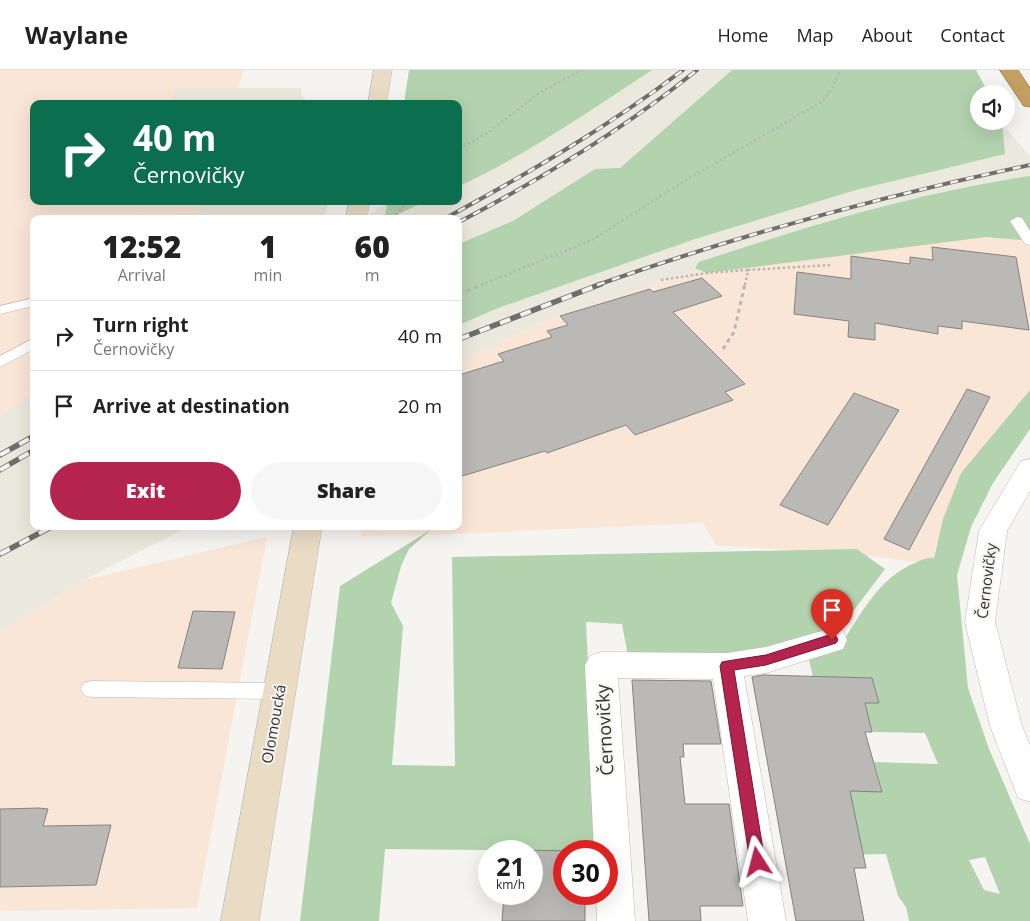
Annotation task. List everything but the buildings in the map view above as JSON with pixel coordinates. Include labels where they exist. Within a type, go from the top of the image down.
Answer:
[{"type":"highway","points":[[1009,70],[1030,102]]},
{"type":"main road","points":[[378,100],[383,70]]},
{"type":"main road","name":"Olomoucká","points":[[240,921],[307,530]]},
{"type":"street","name":"Černovičky","points":[[1030,468],[993,531],[980,622],[1006,726],[1030,788]]},
{"type":"street","name":"Černovičky","points":[[616,921],[601,665],[727,666],[766,660],[832,640]]},
{"type":"street","points":[[727,666],[767,921]]},
{"type":"lane","points":[[1017,221],[1030,241]]},
{"type":"lane","points":[[0,310],[30,303]]},
{"type":"lane","points":[[0,362],[30,345]]},
{"type":"lane","points":[[91,689],[279,691]]},
{"type":"path","points":[[462,147],[489,132],[539,93],[582,70]]},
{"type":"path","points":[[462,293],[592,240],[686,180],[823,101],[833,87],[840,70]]},
{"type":"path","points":[[396,215],[405,205]]},
{"type":"path","points":[[661,280],[707,273],[831,265]]},
{"type":"path","points":[[724,349],[734,332],[748,270]]},
{"type":"shaded area","points":[[0,70],[244,70],[238,88],[174,88],[171,100],[30,100],[30,205],[199,205],[197,213],[158,215],[30,215],[30,396],[0,416]]},
{"type":"shaded area","points":[[632,70],[732,70],[602,184],[970,123],[970,130],[1007,130],[1030,156],[1030,221],[986,237],[681,275],[540,323],[462,361],[462,215],[368,215],[384,205],[462,205],[462,165]]},
{"type":"shaded area","points":[[174,88],[302,88],[301,95],[306,100],[171,100]]},
{"type":"shaded area","points":[[199,205],[327,205],[325,215],[158,215],[197,213]]},
{"type":"shaded area","points":[[1030,221],[1030,390],[961,473],[935,548],[933,564],[869,556],[716,545],[703,523],[430,535],[361,536],[362,530],[462,530],[462,361],[540,323],[681,275],[986,237]]},
{"type":"shaded area","points":[[30,396],[30,530],[182,530],[84,580],[0,632],[0,416]]},
{"type":"shaded area","points":[[267,537],[197,908],[0,911],[0,632],[84,580]]},
{"type":"green space","points":[[409,70],[652,70],[533,147],[462,185],[462,100],[405,100]]},
{"type":"green space","points":[[732,70],[976,70],[984,85],[970,85],[970,130],[1003,130],[1005,154],[856,190],[695,239],[498,308],[462,324],[462,243],[513,221],[595,169],[620,168]]},
{"type":"green space","points":[[1030,176],[1030,243],[1022,240],[986,237],[707,273],[695,268],[699,262],[863,212],[904,201]]},
{"type":"green space","points":[[387,205],[418,205],[396,215],[385,215]]},
{"type":"green space","points":[[1030,390],[1030,429],[993,483],[971,527],[957,575],[968,688],[989,749],[1030,844],[1030,921],[909,921],[906,907],[898,896],[886,854],[842,855],[850,791],[882,791],[874,762],[938,764],[925,733],[872,732],[865,703],[879,703],[872,678],[813,677],[807,651],[842,643],[882,586],[903,569],[927,558],[934,558],[943,519],[961,473]],"holes":[[[985,857],[1000,894],[984,890],[969,860]]]},
{"type":"green space","points":[[431,530],[409,549],[401,566],[391,603],[403,626],[392,765],[455,766],[452,557],[857,549],[885,569],[836,634],[765,656],[628,656],[622,624],[586,622],[596,840],[553,840],[553,851],[543,850],[543,840],[478,840],[478,850],[385,849],[379,921],[300,921],[340,586]]},
{"type":"railway","points":[[451,215],[566,149],[626,111],[683,70]]},
{"type":"railway","points":[[462,220],[582,152],[640,113],[697,70]]},
{"type":"railway","points":[[597,285],[758,233],[866,203],[1030,165]]},
{"type":"railway","points":[[462,338],[601,284]]},
{"type":"railway","points":[[0,455],[30,438]]},
{"type":"railway","points":[[0,470],[30,452]]},
{"type":"railway","points":[[0,554],[45,530]]},
{"type":"route","points":[[758,862],[727,666],[766,660],[832,640]]}]
